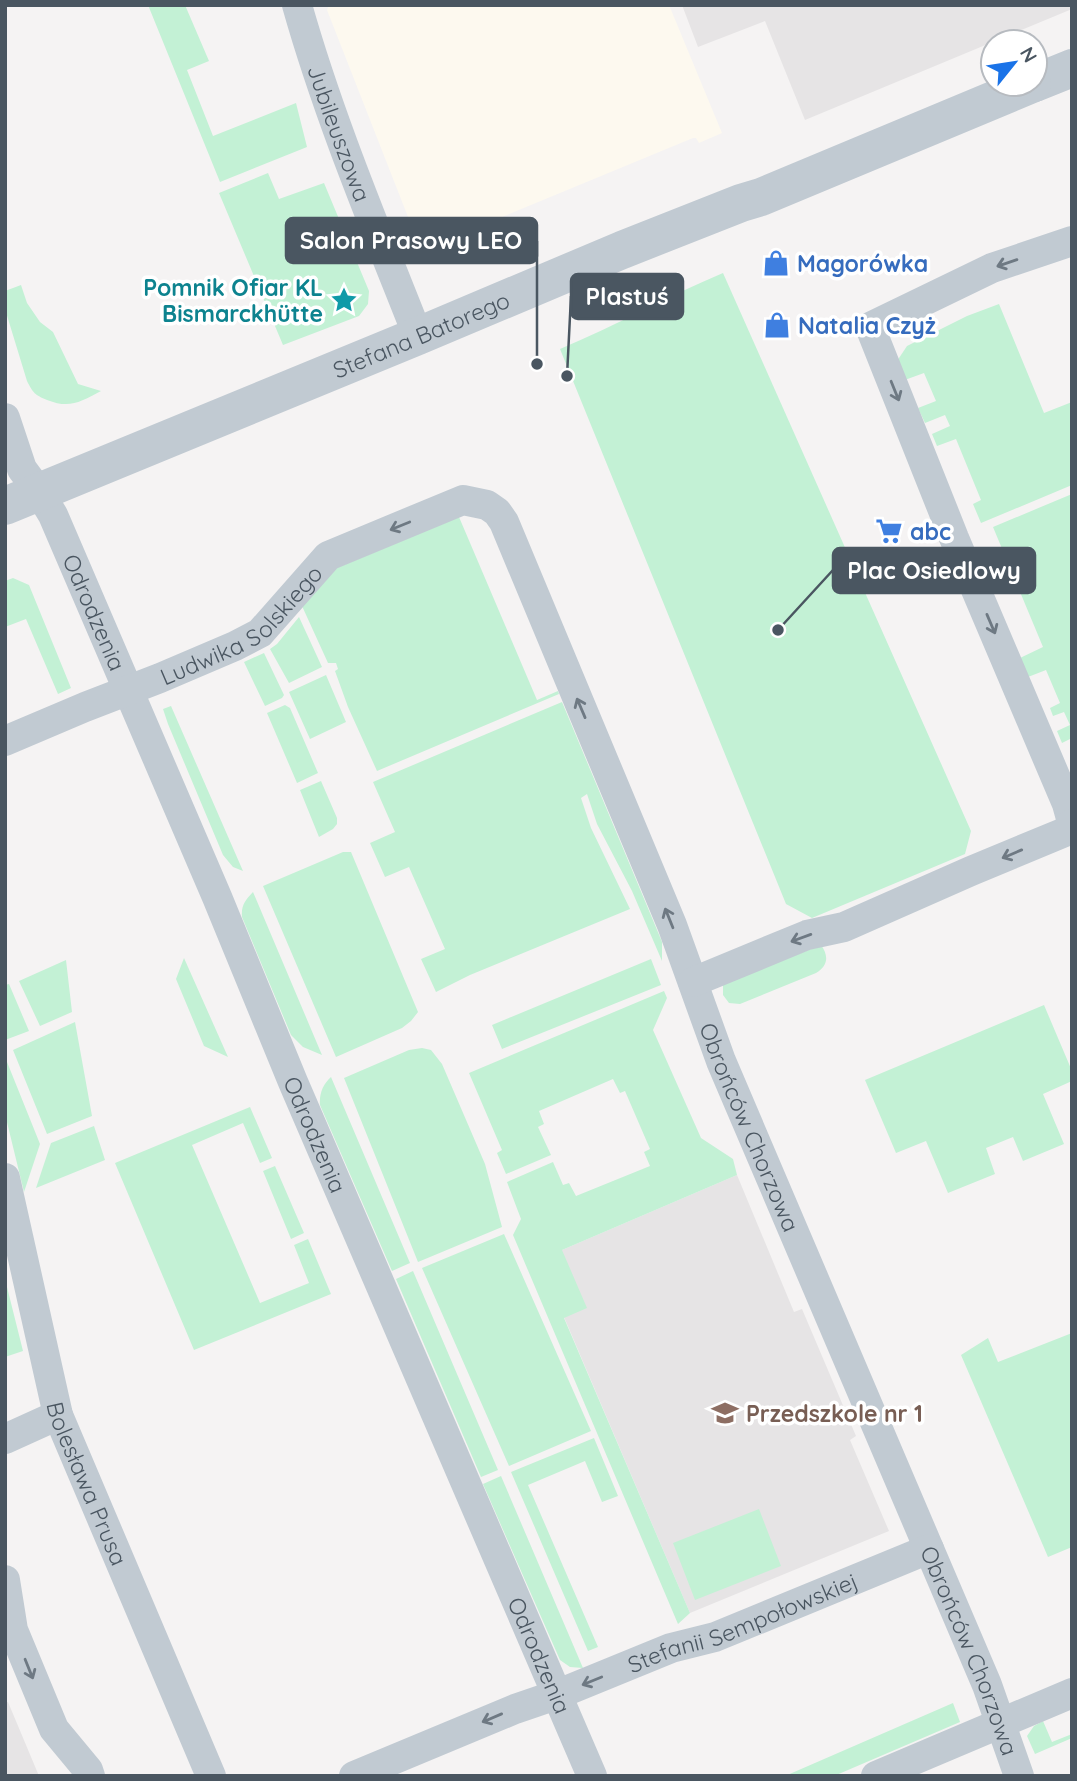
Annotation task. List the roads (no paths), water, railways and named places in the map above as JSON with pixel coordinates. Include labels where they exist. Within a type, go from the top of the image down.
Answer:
[{"type":"street","name":"Jubileuszowa","points":[[297,5],[313,61],[395,282],[418,336]]},
{"type":"street","name":"Stefana Batorego","points":[[1049,77],[1072,68]]},
{"type":"street","name":"Stefana Batorego","points":[[22,499],[622,250],[761,197],[997,98]]},
{"type":"street","points":[[693,982],[807,934],[844,928],[1065,832],[1072,823],[1067,804],[954,538],[870,327],[992,268],[1072,241]]},
{"type":"street","name":"Odrodzenia","points":[[5,418],[22,469],[22,499],[53,515],[217,897],[293,1082],[592,1776]]},
{"type":"street","name":"Ludwika Solskiego","points":[[5,741],[235,646],[260,633],[328,556],[463,500]]},
{"type":"street","name":"Obrońców Chorzowa","points":[[463,500],[487,505],[497,512],[504,522],[672,925],[721,1061],[987,1685],[1019,1776]]},
{"type":"street","name":"Bolesława Prusa","points":[[5,1178],[58,1415],[211,1776]]},
{"type":"street","points":[[5,1438],[58,1415]]},
{"type":"street","name":"Stefanii Sempołowskiej","points":[[354,1776],[671,1648],[715,1637],[929,1549]]},
{"type":"street","points":[[5,1580],[13,1630],[54,1728],[90,1776]]},
{"type":"street","points":[[876,1776],[1072,1693]]},
{"type":"place","name":"Magorówka","points":[[776,263]]},
{"type":"place","name":"Pomnik Ofiar KL Bismarckhütte","points":[[344,300]]},
{"type":"place","name":"Natalia Czyż","points":[[777,325]]},
{"type":"place","name":"Salon Prasowy LEO","points":[[537,364]]},
{"type":"place","name":"Plastuś","points":[[567,376]]},
{"type":"place","name":"abc","points":[[889,531]]},
{"type":"place","name":"Plac Osiedlowy","points":[[778,630]]},
{"type":"place","name":"Przedszkole nr 1","points":[[725,1413]]}]
